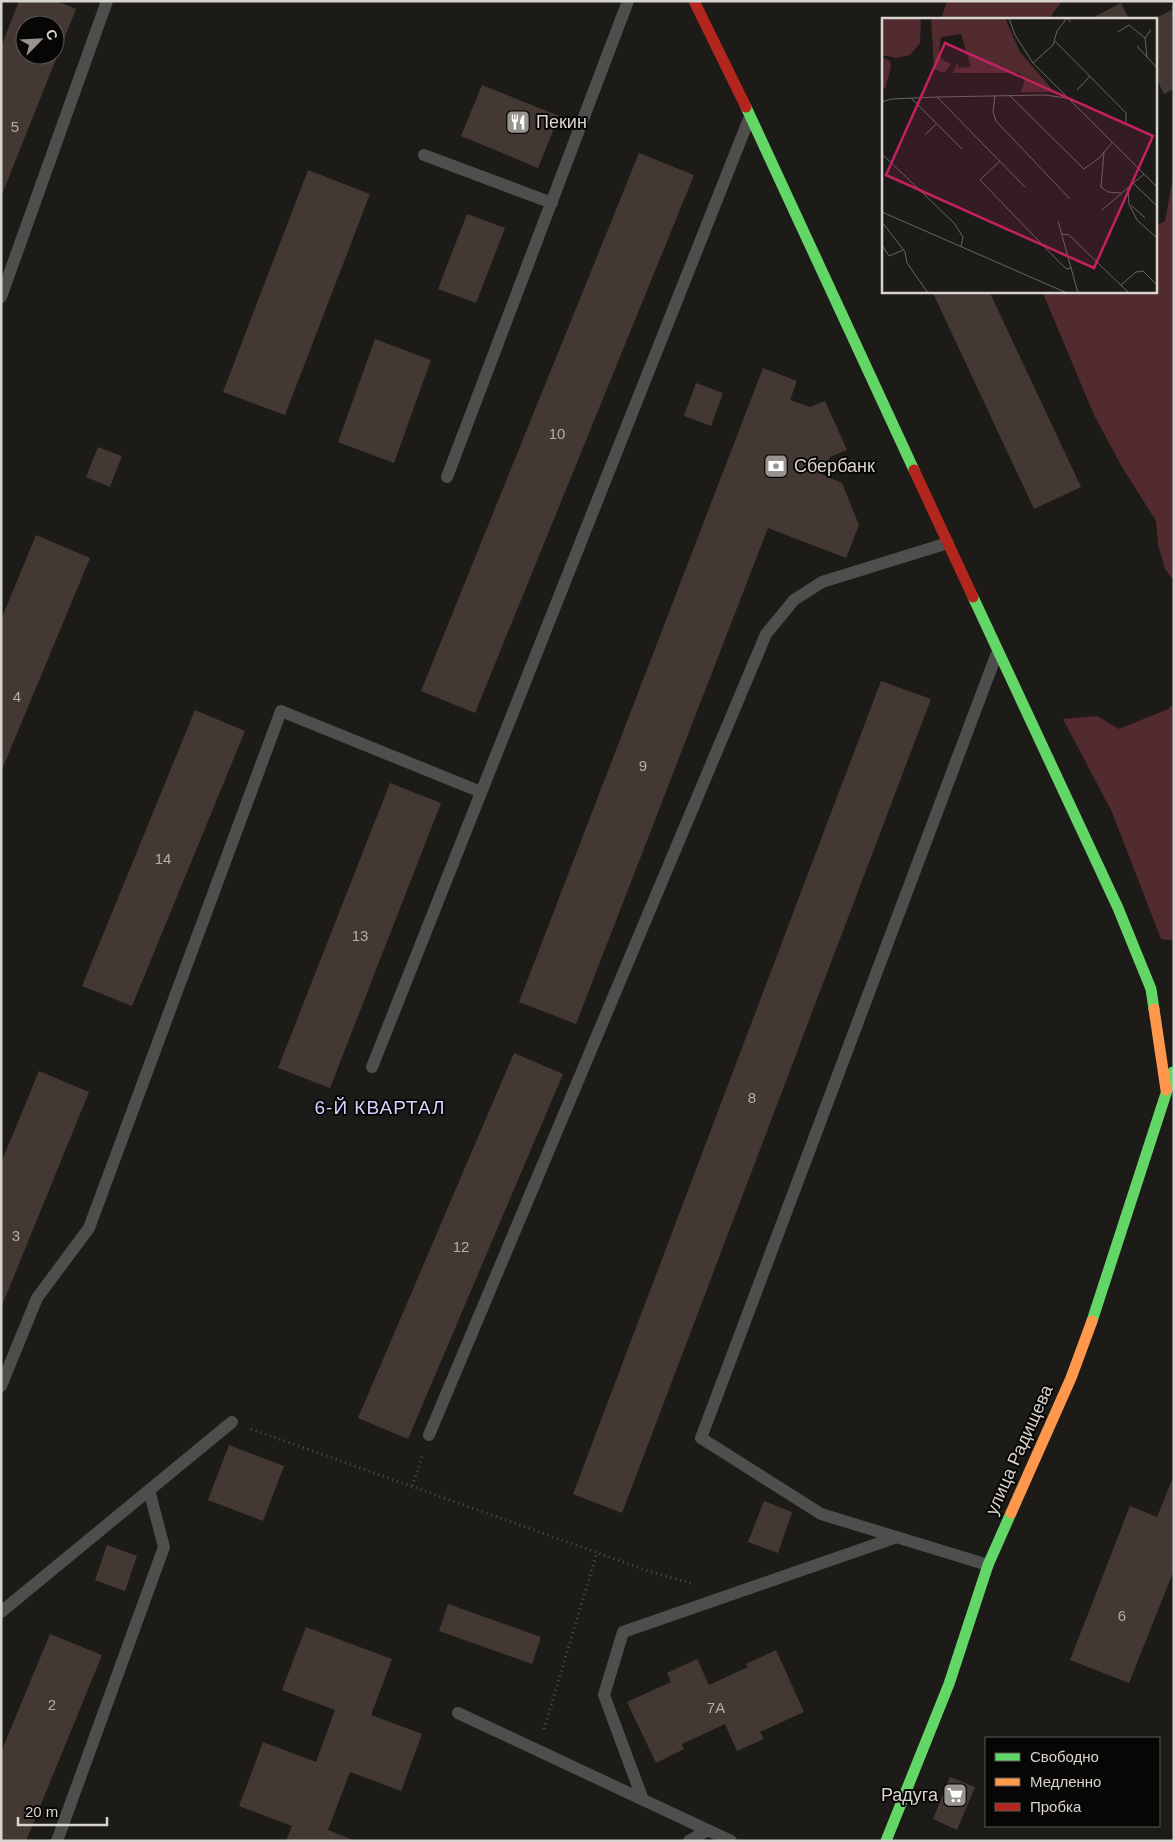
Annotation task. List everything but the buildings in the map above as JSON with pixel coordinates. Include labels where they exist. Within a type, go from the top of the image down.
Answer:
[{"type":"street","points":[[694,1],[750,116],[1118,908],[1151,989],[1166,1090]]},
{"type":"street","name":"улица Радищева","points":[[886,1841],[949,1684],[988,1565],[1071,1378],[1099,1301],[1174,1070]]},
{"type":"lane","points":[[1,297],[107,1]]},
{"type":"lane","points":[[447,477],[628,1]]},
{"type":"lane","points":[[372,1066],[750,116]]},
{"type":"lane","points":[[424,154],[552,203]]},
{"type":"lane","points":[[429,1435],[766,634],[794,600],[822,582],[948,542]]},
{"type":"lane","points":[[988,1565],[820,1514],[701,1438],[998,650]]},
{"type":"lane","points":[[1,1386],[38,1298],[89,1228],[281,711],[481,792]]},
{"type":"lane","points":[[1,1612],[232,1422]]},
{"type":"lane","points":[[57,1841],[164,1547],[148,1490]]},
{"type":"lane","points":[[643,1800],[604,1695],[623,1632],[897,1537]]},
{"type":"lane","points":[[458,1713],[731,1841]]},
{"type":"lane","points":[[689,1841],[708,1830]]},
{"type":"path","points":[[232,1422],[654,1573],[698,1585]]},
{"type":"path","points":[[412,1486],[429,1435]]},
{"type":"path","points":[[538,1750],[597,1552]]},
{"type":"shaded area","points":[[947,1],[1062,1],[1050,18],[941,18]]},
{"type":"shaded area","points":[[1174,172],[1174,581],[1165,569],[1158,545],[1156,521],[1122,467],[1094,415],[1042,292],[1158,292],[1158,225],[1165,221]]},
{"type":"shaded area","points":[[1174,703],[1174,941],[1161,939],[1112,812],[1063,719],[1097,716],[1119,729],[1168,709]]},
{"type":"traffic: fast","points":[[746,107],[914,470]]},
{"type":"traffic: fast","points":[[973,597],[1118,908],[1151,989],[1154,1009]]},
{"type":"traffic: fast","points":[[1092,1321],[1173,1072]]},
{"type":"traffic: fast","points":[[886,1841],[949,1684],[988,1565],[1011,1513]]},
{"type":"traffic: slow","points":[[1154,1009],[1166,1090]]},
{"type":"traffic: slow","points":[[1011,1513],[1071,1378],[1092,1321]]},
{"type":"traffic: jam","points":[[694,1],[746,107]]},
{"type":"traffic: jam","points":[[914,470],[973,597]]},
{"type":"place","name":"Пекин","points":[[518,122]]},
{"type":"place","name":"Сбербанк","points":[[776,466]]},
{"type":"place","name":"Радуга","points":[[955,1795]]},
{"type":"district","name":"6-Й КВАРТАЛ","points":[[380,1107]]}]
